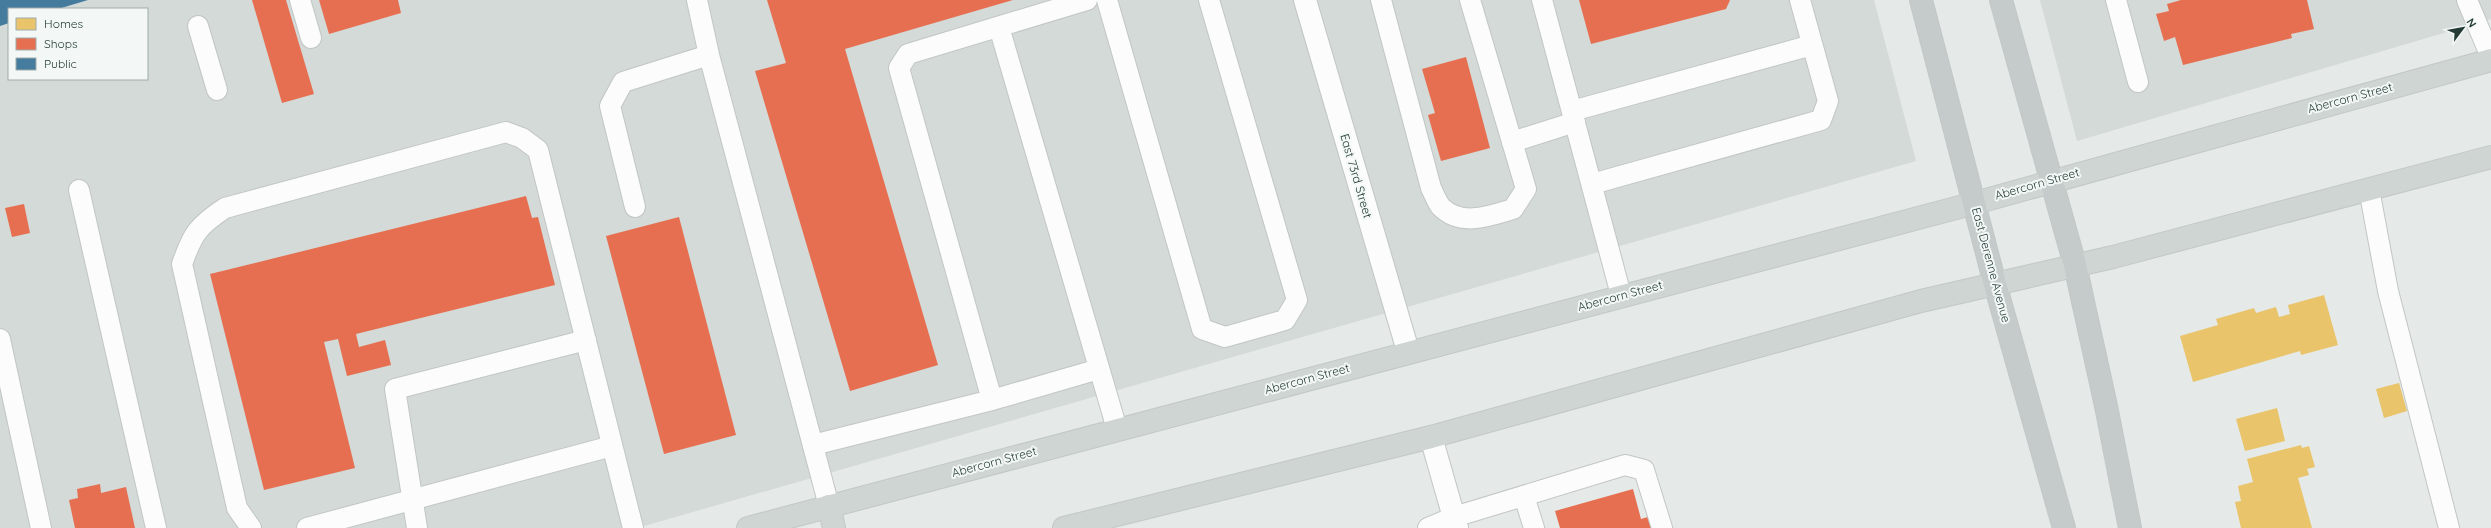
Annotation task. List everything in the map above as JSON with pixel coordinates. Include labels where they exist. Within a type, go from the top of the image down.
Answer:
[{"type":"highway","name":"East Derenne Avenue","points":[[1921,0],[1995,284],[2064,528]]},
{"type":"highway","points":[[2001,0],[2075,265],[2106,406],[2130,528]]},
{"type":"main road","name":"Abercorn Street","points":[[748,528],[1408,351],[1975,203],[2052,180],[2491,60]]},
{"type":"main road","points":[[1064,528],[1431,437],[1646,376],[1921,301],[2075,265],[2491,157]]},
{"type":"main road","points":[[829,506],[834,528]]},
{"type":"street","name":"East 73rd Street","points":[[1305,0],[1408,351]]},
{"type":"street","points":[[1431,437],[1456,523]]},
{"type":"lane","points":[[300,0],[311,38]]},
{"type":"lane","points":[[697,0],[709,55],[829,506]]},
{"type":"lane","points":[[992,400],[899,68],[908,54],[1087,0]]},
{"type":"lane","points":[[1107,0],[1202,329],[1225,337],[1285,320],[1297,300],[1209,0]]},
{"type":"lane","points":[[1381,0],[1431,188],[1441,207],[1459,219],[1484,217],[1513,209],[1526,189],[1470,0]]},
{"type":"lane","points":[[1542,0],[1621,296]]},
{"type":"lane","points":[[1592,184],[1820,120],[1828,101],[1800,0]]},
{"type":"lane","points":[[2116,0],[2138,82]]},
{"type":"lane","points":[[2467,0],[2491,57]]},
{"type":"lane","points":[[198,26],[217,90]]},
{"type":"lane","points":[[999,27],[1117,429]]},
{"type":"lane","points":[[1512,142],[1574,116],[1812,45]]},
{"type":"lane","points":[[635,207],[610,106],[623,82],[709,55]]},
{"type":"lane","points":[[251,528],[238,508],[182,264],[190,243],[204,222],[225,208],[506,132],[522,138],[538,150],[633,528]]},
{"type":"lane","points":[[2369,189],[2388,291],[2449,528]]},
{"type":"lane","points":[[79,190],[156,528]]},
{"type":"lane","points":[[0,339],[41,528]]},
{"type":"lane","points":[[417,528],[395,389],[586,340]]},
{"type":"lane","points":[[813,445],[992,400],[1099,370]]},
{"type":"lane","points":[[307,528],[612,446]]},
{"type":"lane","points":[[1428,528],[1456,523],[1524,496],[1625,465],[1644,470],[1662,528]]},
{"type":"lane","points":[[1524,496],[1534,528]]},
{"type":"shaded area","points":[[0,0],[1874,0],[1916,161],[637,528],[0,528]]},
{"type":"shaded area","points":[[2040,0],[2491,0],[2491,19],[2077,141]]},
{"type":"building: Homes","points":[[2324,295],[2338,345],[2301,355],[2300,351],[2193,382],[2180,336],[2218,325],[2216,319],[2254,308],[2256,313],[2276,307],[2279,317],[2290,314],[2288,305]]},
{"type":"building: Homes","points":[[2399,383],[2407,411],[2384,418],[2376,389]]},
{"type":"building: Homes","points":[[2277,408],[2285,441],[2245,451],[2236,419]]},
{"type":"building: Homes","points":[[2301,445],[2302,448],[2309,446],[2315,467],[2307,469],[2309,475],[2298,478],[2312,528],[2241,528],[2235,502],[2241,501],[2238,486],[2253,482],[2247,459]]},
{"type":"building: Shops","points":[[252,0],[286,0],[314,94],[282,103]]},
{"type":"building: Shops","points":[[319,0],[398,0],[401,13],[329,34]]},
{"type":"building: Shops","points":[[767,0],[1013,0],[845,49],[938,365],[850,391],[755,71],[786,63]]},
{"type":"building: Shops","points":[[1579,0],[1730,0],[1726,9],[1591,44]]},
{"type":"building: Shops","points":[[2181,0],[2307,0],[2314,29],[2291,34],[2292,38],[2183,65],[2175,37],[2164,41],[2156,14],[2169,11],[2167,4]]},
{"type":"building: Shops","points":[[1466,57],[1490,148],[1441,161],[1428,115],[1435,113],[1422,69]]},
{"type":"building: Shops","points":[[526,196],[532,218],[538,217],[555,285],[356,334],[359,347],[385,340],[391,365],[347,376],[338,339],[324,342],[355,468],[264,490],[210,274]]},
{"type":"building: Shops","points":[[24,204],[30,233],[12,237],[5,208]]},
{"type":"building: Shops","points":[[679,217],[736,435],[664,454],[606,236]]},
{"type":"building: Shops","points":[[100,484],[101,493],[126,487],[135,528],[75,528],[69,500],[78,498],[77,489]]},
{"type":"building: Shops","points":[[1633,489],[1641,519],[1651,516],[1654,528],[1560,528],[1555,511]]},
{"type":"building: Public","points":[[0,0],[88,0],[61,8],[8,8],[8,23],[0,26]]}]
